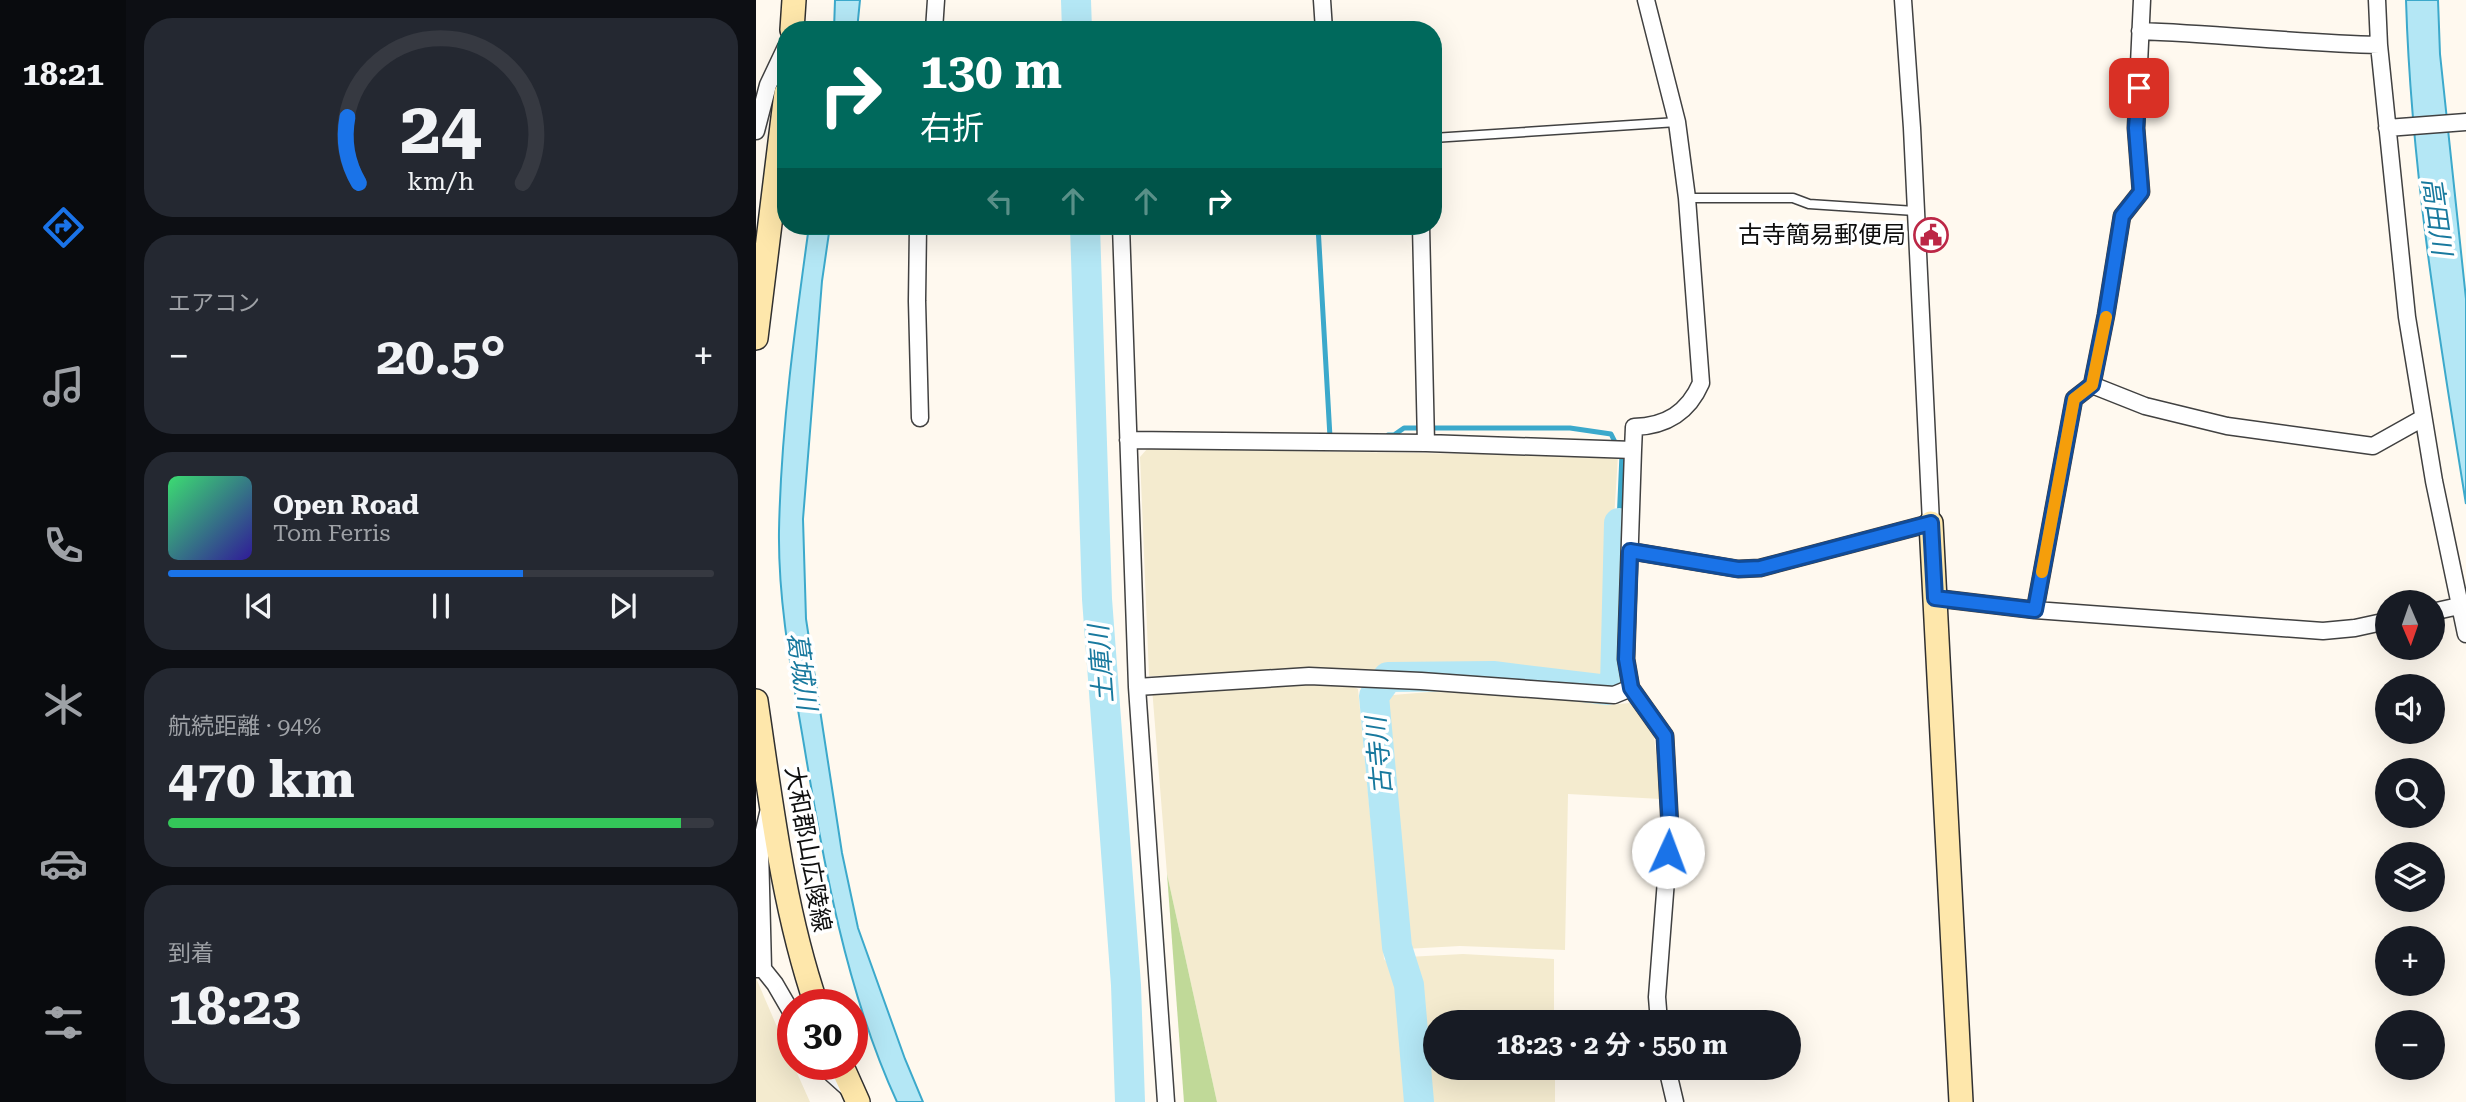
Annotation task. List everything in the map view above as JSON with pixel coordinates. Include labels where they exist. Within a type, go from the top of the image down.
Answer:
[{"type":"main road","points":[[793,21],[794,0]]},
{"type":"main road","points":[[756,338],[777,166]]},
{"type":"main road","points":[[1931,523],[1961,1102]]},
{"type":"main road","name":"大和郡山広陵線","points":[[756,701],[793,922],[812,989]]},
{"type":"main road","points":[[848,1080],[856,1098]]},
{"type":"street","points":[[935,21],[936,0]]},
{"type":"street","points":[[1322,0],[1323,21]]},
{"type":"street","points":[[1646,0],[1677,122],[1687,198],[1700,383],[1695,397],[1673,418],[1651,426],[1634,427],[1626,659],[1631,688],[1665,736],[1670,828],[1658,1010]]},
{"type":"street","points":[[1630,551],[1738,569],[1760,568],[1931,523],[1903,0]]},
{"type":"street","points":[[2035,610],[2074,399],[2092,385],[2122,216],[2141,192],[2136,128],[2142,0]]},
{"type":"street","points":[[2377,0],[2401,270],[2423,418],[2466,634]]},
{"type":"street","points":[[2140,31],[2230,35],[2305,43],[2379,45]]},
{"type":"street","points":[[756,131],[768,85],[777,66]]},
{"type":"street","points":[[2389,127],[2466,122]]},
{"type":"street","points":[[918,235],[916,301],[920,418]]},
{"type":"street","points":[[1121,235],[1137,687],[1166,1102]]},
{"type":"street","points":[[1421,235],[1426,443]]},
{"type":"street","points":[[2092,385],[2146,406],[2227,426],[2373,446],[2423,418]]},
{"type":"street","points":[[1128,440],[1426,443],[1633,450]]},
{"type":"street","points":[[1935,598],[2035,610],[2323,631],[2375,624]]},
{"type":"street","points":[[2445,609],[2459,606]]},
{"type":"street","points":[[1137,687],[1309,676],[1614,695],[1631,688]]},
{"type":"street","points":[[771,800],[761,848],[760,969],[778,989]]},
{"type":"street","points":[[837,1080],[856,1098]]},
{"type":"street","points":[[1670,1080],[1675,1102]]},
{"type":"lane","points":[[1442,137],[1677,122]]},
{"type":"lane","points":[[1687,198],[1793,198],[1808,204],[1915,211]]},
{"type":"shaded area","points":[[1147,449],[1618,456],[1612,551],[1609,686],[1472,665],[1387,674],[1149,676],[1140,457]]},
{"type":"shaded area","points":[[1345,682],[1358,689],[1384,959],[1394,970],[1400,991],[1405,1102],[1217,1102],[1167,874],[1152,688]]},
{"type":"shaded area","points":[[1429,692],[1513,693],[1608,705],[1630,703],[1642,714],[1654,736],[1661,799],[1568,794],[1565,950],[1460,946],[1405,949],[1381,696]]},
{"type":"shaded area","points":[[1463,954],[1554,959],[1554,1010],[1423,1010],[1423,1072],[1418,996],[1407,957]]},
{"type":"shaded area","points":[[756,978],[777,1027],[777,1080],[800,1080],[810,1102],[756,1102]]},
{"type":"shaded area","points":[[1424,1080],[1555,1080],[1555,1102],[1425,1102]]},
{"type":"green space","points":[[1167,874],[1217,1102],[1184,1102]]},
{"type":"water","points":[[835,0],[860,0],[858,21],[834,21]]},
{"type":"water","name":"高田川","points":[[2406,0],[2438,0],[2440,54],[2466,299],[2466,504],[2436,316],[2420,190]]},
{"type":"water","name":"葛城川","points":[[808,235],[829,235],[822,281],[803,519],[806,619],[842,853],[858,928],[923,1102],[897,1102],[879,1060],[868,1028],[868,989],[855,989],[850,972],[820,836],[787,638],[779,558],[780,492],[790,378]]},
{"type":"waterway","name":"土庫川","points":[[1076,0],[1077,21]]},
{"type":"waterway","name":"土庫川","points":[[1085,235],[1097,599],[1126,985],[1130,1102]]},
{"type":"waterway","points":[[1319,235],[1332,437]]},
{"type":"waterway","points":[[1388,435],[1394,435],[1404,428],[1570,428],[1611,434],[1617,446]]},
{"type":"waterway","points":[[1619,523],[1622,454]]},
{"type":"waterway","name":"古寺川","points":[[1419,1102],[1409,985],[1397,947],[1374,696],[1388,677],[1493,676],[1608,690],[1615,685],[1619,523]]},
{"type":"slow traffic","points":[[2042,572],[2074,399],[2092,385],[2106,317]]},
{"type":"place","name":"古寺簡易郵便局","points":[[1931,235]]},
{"type":"route","points":[[1668,852],[1670,828],[1665,736],[1631,688],[1626,659],[1630,551],[1738,569],[1760,568],[1931,523],[1935,598],[2035,610],[2074,399],[2092,385],[2122,216],[2141,192],[2136,128],[2139,88]]}]
